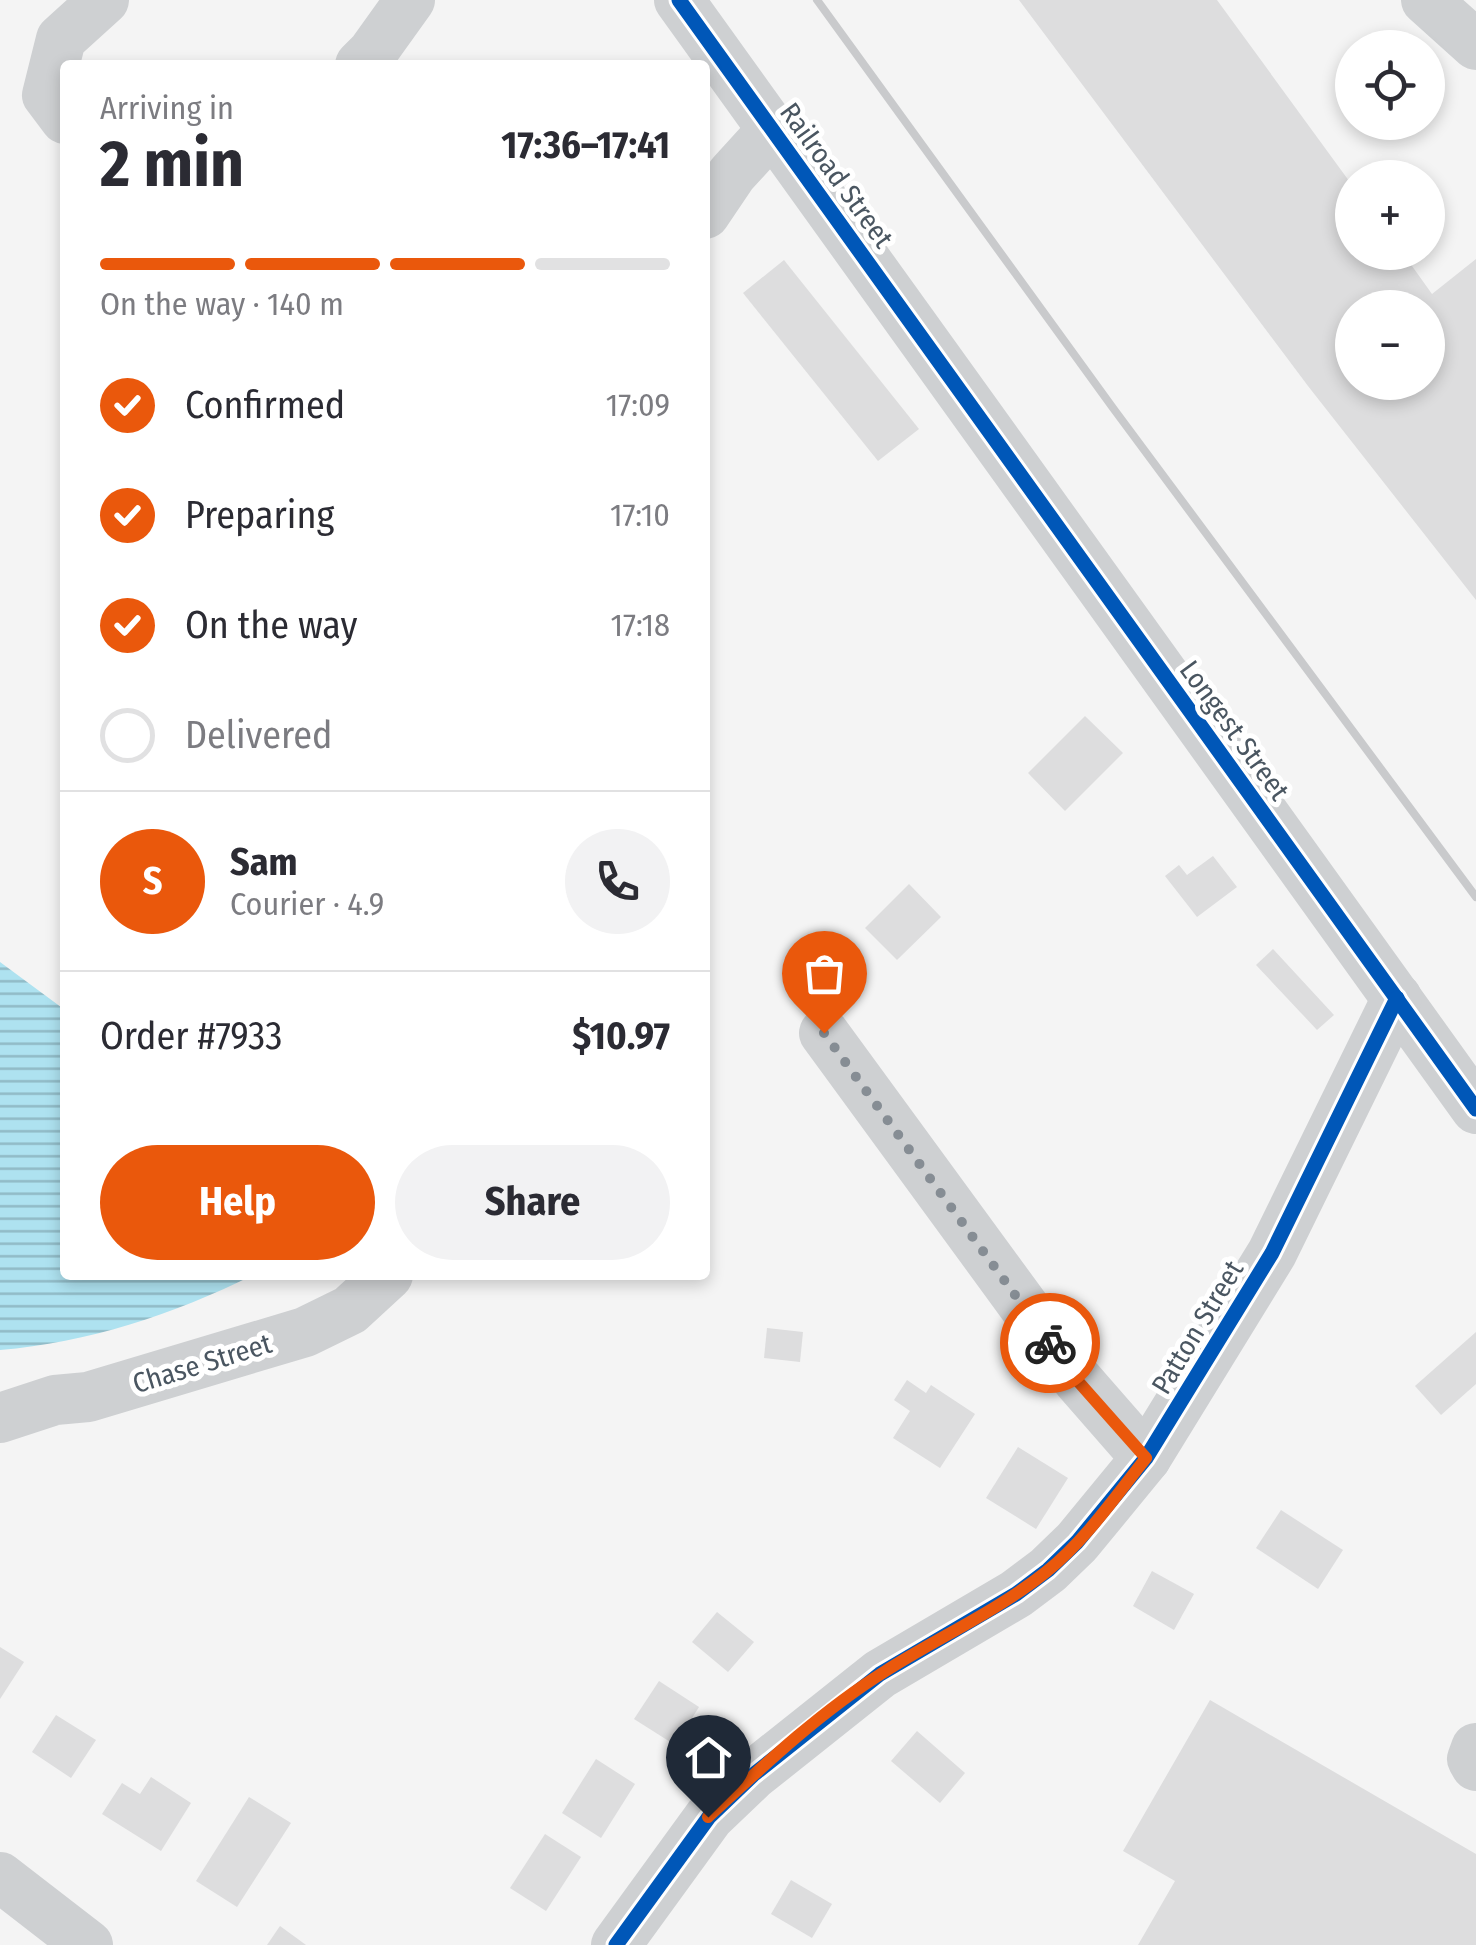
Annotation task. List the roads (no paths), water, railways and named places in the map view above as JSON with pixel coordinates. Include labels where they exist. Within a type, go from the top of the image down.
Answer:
[{"type":"street","points":[[60,113],[47,96],[61,40],[104,0]]},
{"type":"street","points":[[365,60],[410,0]]},
{"type":"street","name":"Railroad Street","points":[[679,0],[953,380]]},
{"type":"street","points":[[1426,0],[1476,45]]},
{"type":"street","points":[[710,207],[732,174],[774,129]]},
{"type":"street","name":"Longest Street","points":[[953,380],[1476,1109]]},
{"type":"street","name":"Patton Street","points":[[616,1945],[708,1817],[753,1775],[880,1674],[1016,1594],[1077,1542],[1146,1458],[1272,1252],[1397,998]]},
{"type":"street","points":[[824,1033],[1076,1379],[1146,1458]]},
{"type":"street","name":"Chase Street","points":[[0,1418],[55,1400],[88,1397],[306,1332],[350,1310],[383,1280]]},
{"type":"street","points":[[1476,1748],[1472,1759],[1476,1766]]},
{"type":"street","points":[[0,1877],[88,1945]]},
{"type":"water","points":[[0,962],[60,1006],[60,1280],[242,1280],[130,1325],[65,1341],[0,1350]]},
{"type":"railway","points":[[817,0],[1113,408],[1476,897]]}]
